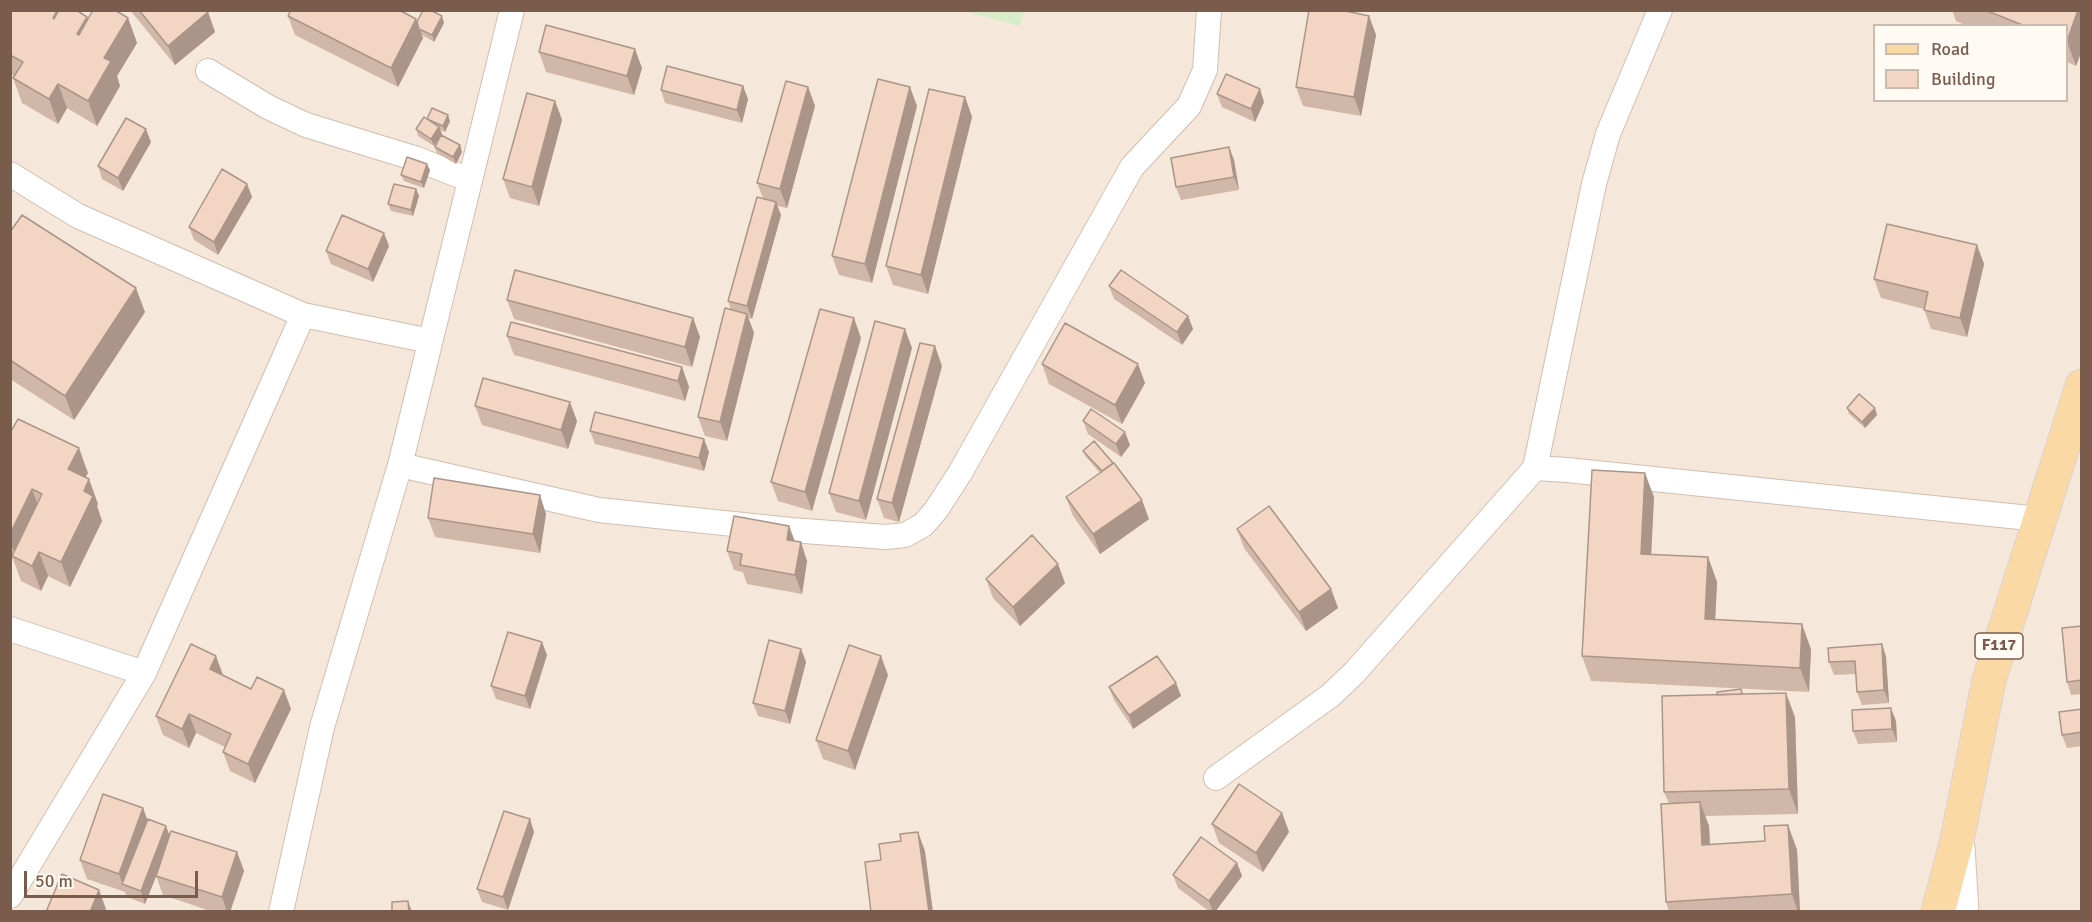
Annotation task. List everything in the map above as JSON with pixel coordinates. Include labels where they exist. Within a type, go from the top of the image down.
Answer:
[{"type":"main road","name":"F117","points":[[1938,912],[1957,840],[1989,680],[2082,386]]},
{"type":"main road","points":[[1957,840],[1962,912]]},
{"type":"street","points":[[281,912],[322,727],[400,465],[513,10]]},
{"type":"street","points":[[400,465],[599,510],[791,530],[886,537],[905,535],[923,525],[936,510],[960,473],[1132,167],[1189,106],[1204,70],[1209,10]]},
{"type":"street","points":[[1215,778],[1331,695],[1355,672],[1535,468],[1594,184],[1608,134],[1660,10]]},
{"type":"street","points":[[208,71],[268,107],[306,125],[417,159],[470,180]]},
{"type":"street","points":[[10,174],[78,216],[303,315],[430,341]]},
{"type":"street","points":[[10,896],[144,673],[303,315]]},
{"type":"street","points":[[1535,468],[2039,519]]},
{"type":"street","points":[[10,629],[144,673]]},
{"type":"shaded area","points":[[11,11],[2081,11],[2081,911],[11,911]]},
{"type":"green space","points":[[964,11],[1024,11],[1020,26]]},
{"type":"building","points":[[12,10],[57,10],[54,19],[59,10],[76,10],[87,17],[77,34],[79,35],[93,10],[115,10],[128,18],[104,58],[111,61],[88,101],[58,84],[49,99],[13,78],[23,62],[10,55],[10,13]]},
{"type":"building","points":[[139,10],[207,10],[208,12],[168,46]]},
{"type":"building","points":[[291,10],[399,10],[416,19],[391,68],[288,16]]},
{"type":"building","points":[[423,10],[430,10],[442,16],[432,35],[419,29],[417,22]]},
{"type":"building","points":[[1309,10],[1341,10],[1369,16],[1354,97],[1296,87]]},
{"type":"building","points":[[1985,10],[2078,10],[2068,38],[2068,24],[2020,24]]},
{"type":"building","points":[[546,25],[635,49],[627,76],[539,52]]},
{"type":"building","points":[[667,66],[743,86],[737,110],[661,90]]},
{"type":"building","points":[[1226,74],[1260,89],[1251,109],[1217,94]]},
{"type":"building","points":[[878,79],[910,87],[865,264],[832,256]]},
{"type":"building","points":[[786,81],[808,87],[780,189],[757,183]]},
{"type":"building","points":[[929,89],[965,97],[921,275],[886,266]]},
{"type":"building","points":[[527,93],[555,101],[532,187],[503,179]]},
{"type":"building","points":[[432,108],[448,115],[443,126],[427,119]]},
{"type":"building","points":[[424,117],[439,127],[431,139],[416,129]]},
{"type":"building","points":[[126,118],[146,129],[118,178],[98,166]]},
{"type":"building","points":[[441,135],[460,145],[453,157],[435,147]]},
{"type":"building","points":[[1229,147],[1234,177],[1176,187],[1171,158]]},
{"type":"building","points":[[407,157],[427,164],[421,182],[401,175]]},
{"type":"building","points":[[222,169],[247,184],[214,242],[189,227]]},
{"type":"building","points":[[394,184],[416,189],[411,210],[388,204]]},
{"type":"building","points":[[757,197],[776,202],[747,306],[728,301]]},
{"type":"building","points":[[22,215],[136,288],[65,396],[10,360],[10,232]]},
{"type":"building","points":[[342,215],[384,233],[368,269],[326,251]]},
{"type":"building","points":[[1887,224],[1977,245],[1960,318],[1924,310],[1928,292],[1874,279]]},
{"type":"building","points":[[515,270],[693,318],[685,347],[507,300]]},
{"type":"building","points":[[1121,270],[1188,316],[1177,332],[1109,286]]},
{"type":"building","points":[[725,308],[747,314],[720,422],[698,417]]},
{"type":"building","points":[[820,309],[854,318],[805,492],[771,482]]},
{"type":"building","points":[[875,321],[905,329],[859,501],[829,493]]},
{"type":"building","points":[[511,322],[682,367],[678,381],[507,336]]},
{"type":"building","points":[[1065,323],[1138,364],[1115,405],[1042,364]]},
{"type":"building","points":[[920,343],[935,346],[892,503],[877,499]]},
{"type":"building","points":[[483,378],[570,402],[561,430],[475,406]]},
{"type":"building","points":[[1859,394],[1875,408],[1862,422],[1847,408]]},
{"type":"building","points":[[1091,409],[1125,432],[1116,444],[1083,421]]},
{"type":"building","points":[[595,412],[704,439],[699,458],[590,431]]},
{"type":"building","points":[[18,419],[79,448],[68,469],[89,479],[84,491],[93,496],[61,562],[39,552],[32,566],[12,556],[42,494],[32,489],[10,534],[10,433]]},
{"type":"building","points":[[1094,441],[1113,463],[1102,471],[1083,451]]},
{"type":"building","points":[[1114,463],[1142,500],[1093,534],[1066,497]]},
{"type":"building","points":[[1592,470],[1645,473],[1641,554],[1708,557],[1705,619],[1802,624],[1800,668],[1582,656]]},
{"type":"building","points":[[434,478],[540,495],[533,534],[428,518]]},
{"type":"building","points":[[1269,506],[1331,589],[1299,612],[1237,529]]},
{"type":"building","points":[[734,516],[789,526],[787,540],[801,542],[795,575],[740,565],[742,554],[727,551]]},
{"type":"building","points":[[1032,535],[1058,564],[1013,607],[986,579]]},
{"type":"building","points":[[2082,626],[2082,680],[2067,682],[2062,628]]},
{"type":"building","points":[[508,632],[542,642],[525,696],[491,686]]},
{"type":"building","points":[[769,640],[801,649],[785,711],[753,703]]},
{"type":"building","points":[[191,644],[216,656],[210,669],[251,689],[257,677],[284,690],[248,764],[223,752],[231,734],[189,714],[182,729],[156,716]]},
{"type":"building","points":[[1882,644],[1884,690],[1857,692],[1855,661],[1829,662],[1828,648]]},
{"type":"building","points":[[849,645],[881,656],[848,751],[816,740]]},
{"type":"building","points":[[1157,656],[1176,683],[1129,715],[1109,687]]},
{"type":"building","points":[[1741,689],[1742,694],[1717,695],[1717,692]]},
{"type":"building","points":[[1786,693],[1789,789],[1664,792],[1662,696]]},
{"type":"building","points":[[1891,708],[1892,729],[1853,731],[1852,710]]},
{"type":"building","points":[[2082,709],[2082,732],[2062,735],[2059,712]]},
{"type":"building","points":[[1239,784],[1282,813],[1256,853],[1212,824]]},
{"type":"building","points":[[103,794],[143,808],[119,874],[80,860]]},
{"type":"building","points":[[1700,802],[1702,845],[1765,841],[1764,826],[1788,825],[1792,894],[1666,902],[1661,804]]},
{"type":"building","points":[[504,811],[530,819],[503,897],[477,889]]},
{"type":"building","points":[[148,819],[166,826],[141,891],[122,884]]},
{"type":"building","points":[[171,831],[237,852],[222,897],[156,876]]},
{"type":"building","points":[[918,832],[929,912],[871,912],[865,862],[881,860],[879,844],[901,841],[900,834]]},
{"type":"building","points":[[1201,837],[1237,863],[1209,901],[1173,875]]},
{"type":"building","points":[[62,874],[99,890],[90,912],[46,912]]},
{"type":"building","points":[[408,901],[409,912],[392,912],[392,902]]}]
